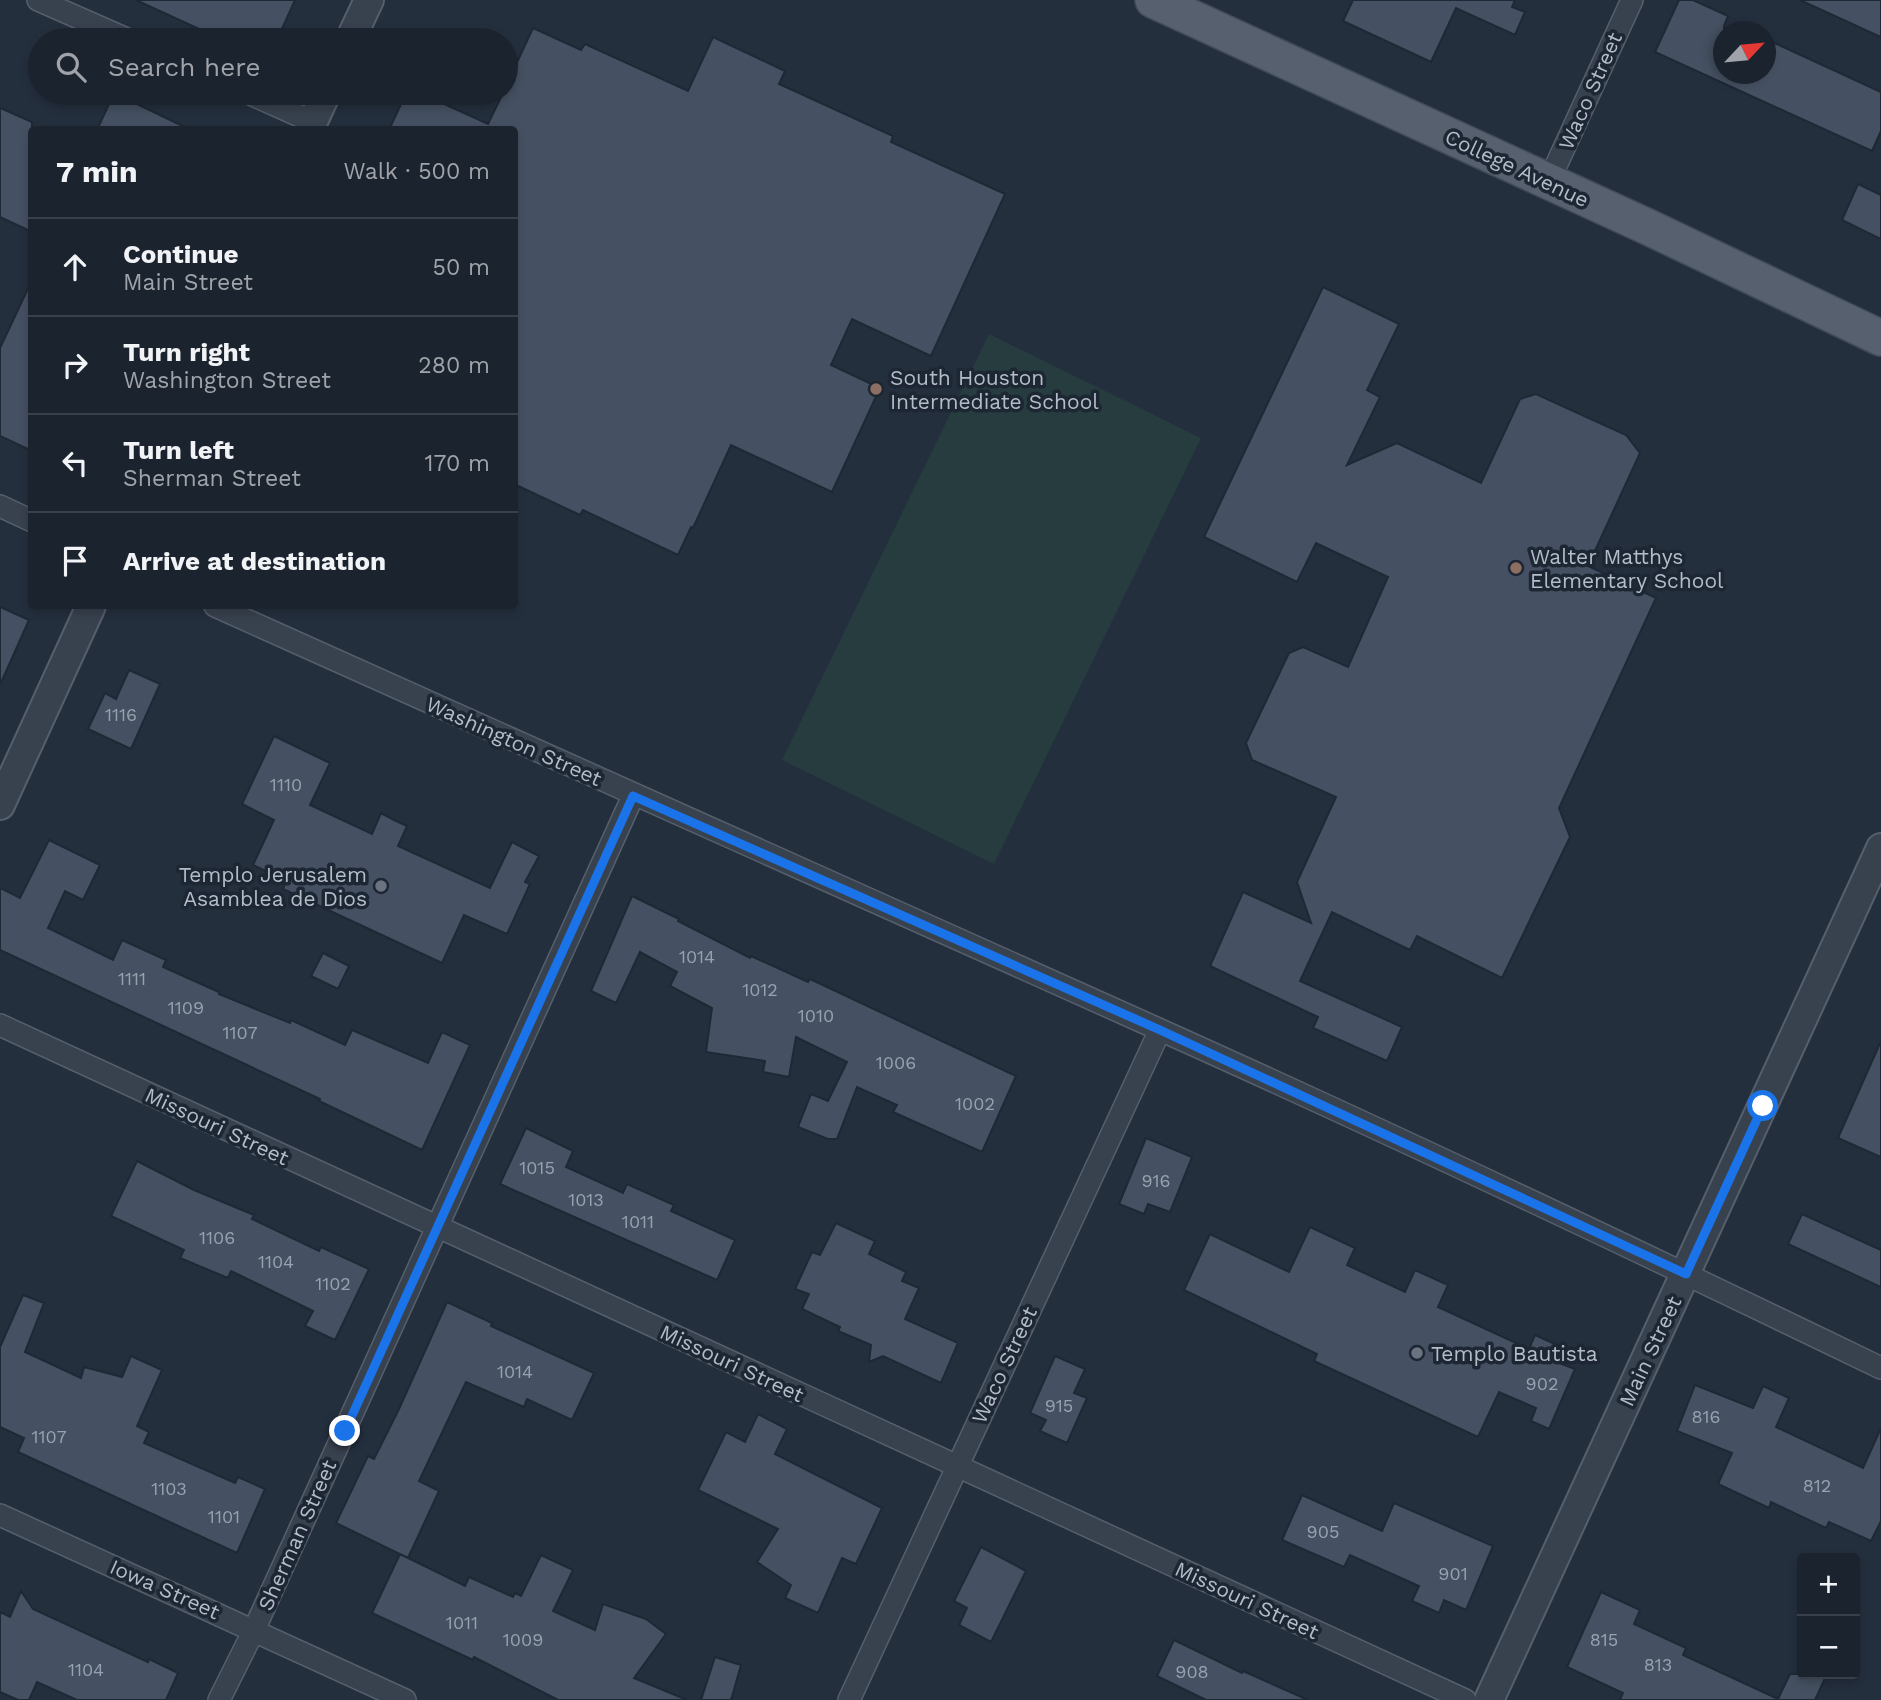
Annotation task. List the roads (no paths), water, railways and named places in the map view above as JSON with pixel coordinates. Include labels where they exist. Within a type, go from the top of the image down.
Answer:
[{"type":"main road","name":"College Avenue","points":[[1153,0],[1881,338]]},
{"type":"street","points":[[38,0],[102,28]]},
{"type":"street","points":[[356,28],[369,0]]},
{"type":"street","name":"Waco Street","points":[[1548,183],[1632,0]]},
{"type":"street","points":[[271,105],[311,126],[321,105]]},
{"type":"street","points":[[0,506],[28,519]]},
{"type":"street","points":[[0,805],[90,609]]},
{"type":"street","name":"Washington Street","points":[[222,609],[633,796],[1160,1030],[1686,1274],[1881,1368]]},
{"type":"street","name":"Sherman Street","points":[[219,1700],[254,1630],[633,796]]},
{"type":"street","name":"Main Street","points":[[1489,1700],[1880,852]]},
{"type":"street","name":"Missouri Street","points":[[0,1025],[1465,1700]]},
{"type":"street","name":"Waco Street","points":[[849,1700],[1160,1030]]},
{"type":"street","name":"Iowa Street","points":[[0,1515],[405,1700]]},
{"type":"place","name":"South Houston Intermediate School","points":[[876,389]]},
{"type":"place","name":"Walter Matthys Elementary School","points":[[1516,568]]},
{"type":"place","name":"Templo Jerusalem Asamblea de Dios","points":[[381,886]]},
{"type":"place","name":"Templo Bautista","points":[[1417,1353]]}]
